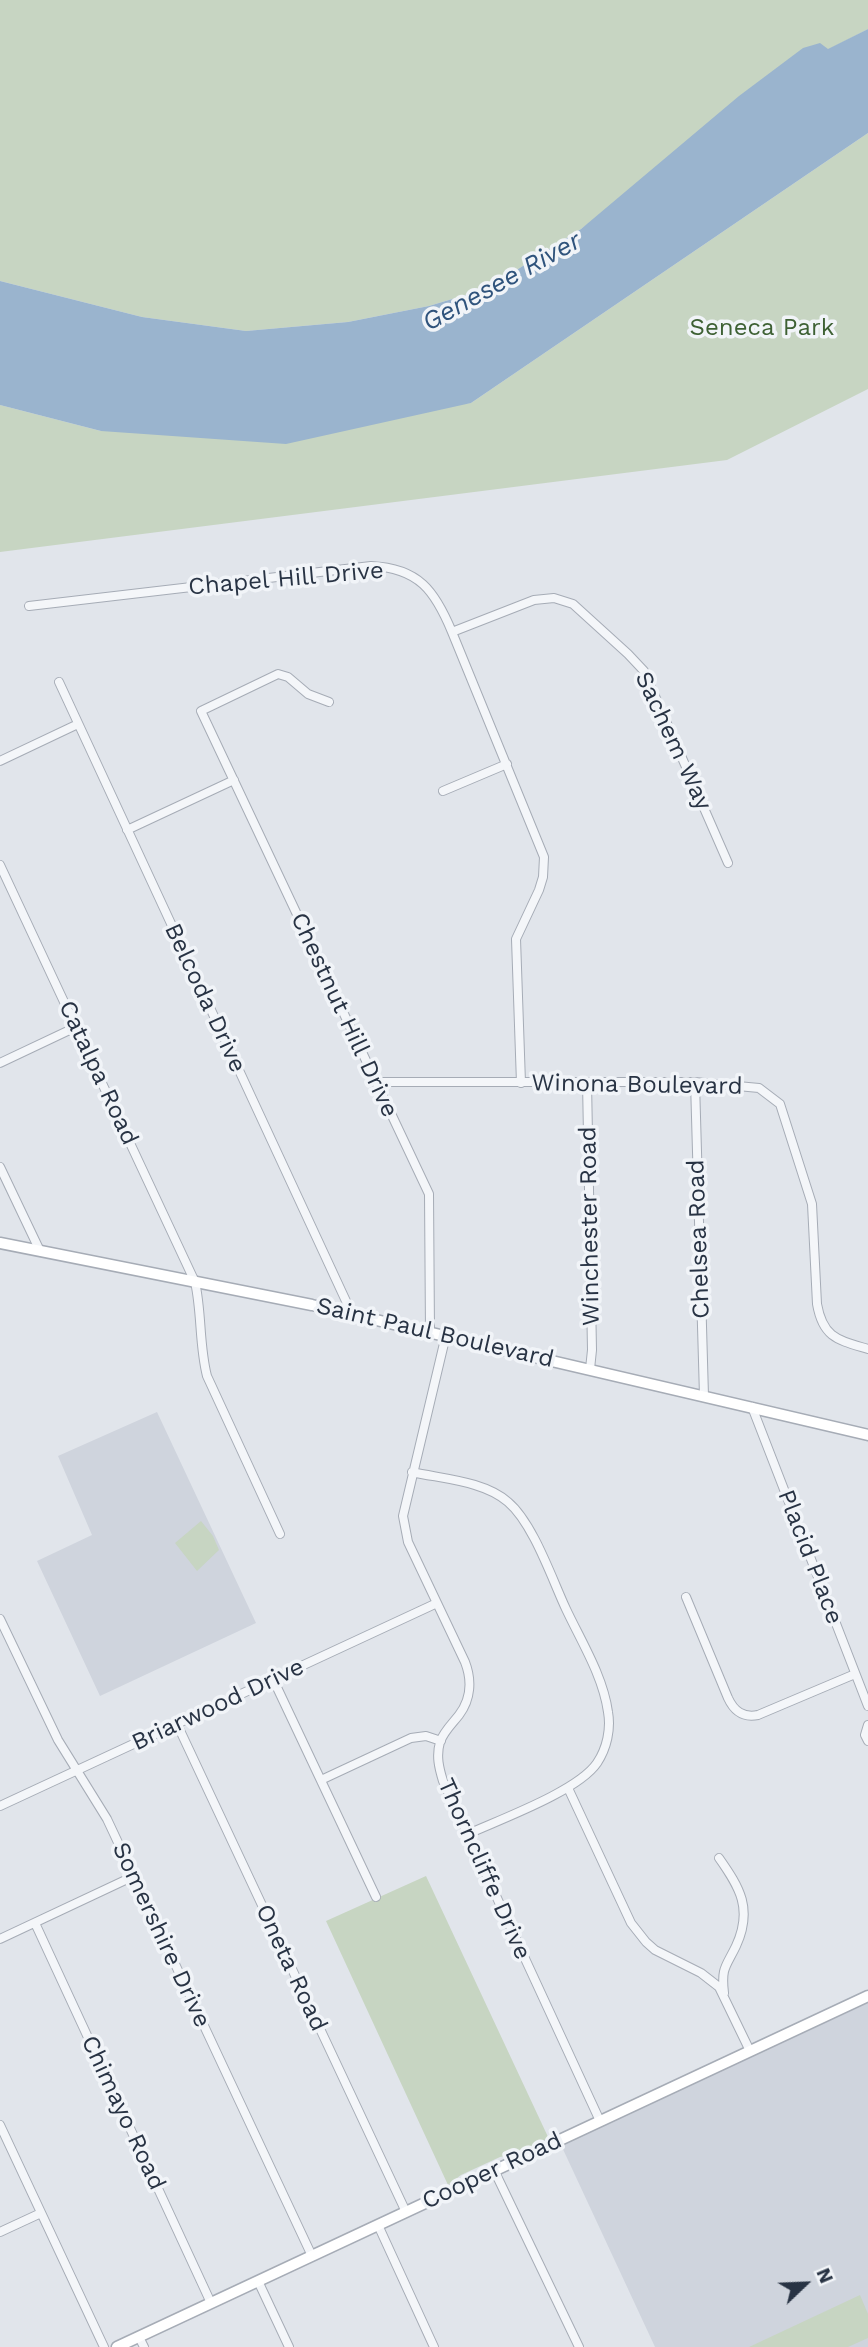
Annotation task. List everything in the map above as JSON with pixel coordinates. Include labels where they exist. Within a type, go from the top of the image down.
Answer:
[{"type":"main road","name":"Saint Paul Boulevard","points":[[0,1243],[352,1314],[868,1434]]},
{"type":"main road","name":"Cooper Road","points":[[117,2347],[141,2342],[211,2303],[868,1996]]},
{"type":"street","name":"Chapel Hill Drive","points":[[29,606],[357,567],[385,567],[407,573],[429,589],[453,632],[541,847],[544,866],[538,890],[516,939],[521,1083]]},
{"type":"street","name":"Sachem Way","points":[[453,632],[545,598],[564,600],[582,611],[644,671],[728,863]]},
{"type":"street","name":"Chestnut Hill Drive","points":[[329,702],[308,694],[288,677],[278,674],[201,711],[429,1195],[430,1332]]},
{"type":"street","name":"Belcoda Drive","points":[[59,682],[352,1314]]},
{"type":"street","points":[[0,761],[78,724]]},
{"type":"street","points":[[443,791],[507,764]]},
{"type":"street","points":[[127,830],[234,779]]},
{"type":"street","name":"Catalpa Road","points":[[0,865],[195,1282],[199,1298],[206,1376],[280,1534]]},
{"type":"street","points":[[0,1063],[76,1027]]},
{"type":"street","name":"Winona Boulevard","points":[[376,1082],[695,1082],[760,1088],[780,1104],[812,1204],[819,1318],[823,1327],[836,1339],[868,1349]]},
{"type":"street","name":"Winchester Road","points":[[587,1082],[592,1350],[590,1369]]},
{"type":"street","name":"Chelsea Road","points":[[695,1082],[704,1396]]},
{"type":"street","points":[[0,1167],[40,1251]]},
{"type":"street","points":[[321,1780],[411,1738],[426,1736],[441,1741],[463,1708],[468,1694],[469,1677],[465,1662],[408,1542],[404,1528],[404,1503],[446,1335]]},
{"type":"street","name":"Placid Place","points":[[752,1407],[868,1706]]},
{"type":"street","points":[[412,1472],[470,1484],[494,1493],[516,1510],[531,1534],[599,1682],[608,1711],[608,1735],[603,1753],[591,1771],[568,1788],[468,1833]]},
{"type":"street","points":[[686,1597],[728,1699],[740,1713],[758,1715],[855,1674]]},
{"type":"street","name":"Briarwood Drive","points":[[0,1806],[437,1603]]},
{"type":"street","name":"Somershire Drive","points":[[0,1619],[58,1740],[107,1819],[312,2256]]},
{"type":"street","points":[[273,1679],[376,1897]]},
{"type":"street","name":"Oneta Road","points":[[177,1724],[406,2212]]},
{"type":"street","points":[[868,1725],[865,1735],[868,1741]]},
{"type":"street","name":"Thorncliffe Drive","points":[[441,1741],[438,1766],[443,1781],[600,2121]]},
{"type":"street","points":[[568,1788],[631,1923],[655,1950],[709,1979],[724,1996],[750,2051]]},
{"type":"street","points":[[719,1858],[739,1890],[744,1912],[742,1932],[723,1971],[724,1996]]},
{"type":"street","points":[[0,1939],[134,1877]]},
{"type":"street","name":"Chimayo Road","points":[[35,1923],[211,2303]]},
{"type":"street","points":[[0,2125],[104,2347]]},
{"type":"street","points":[[494,2170],[579,2347]]},
{"type":"street","points":[[0,2232],[41,2213]]},
{"type":"street","points":[[377,2225],[434,2347]]},
{"type":"street","points":[[258,2281],[289,2347]]},
{"type":"shaded area","points":[[157,1412],[256,1623],[100,1696],[37,1561],[92,1535],[58,1456]]},
{"type":"shaded area","points":[[868,2003],[868,2347],[655,2347],[561,2145]]},
{"type":"green space","points":[[0,0],[868,0],[868,29],[828,50],[581,229],[504,278],[469,294],[429,306],[348,322],[246,331],[142,317],[0,281]]},
{"type":"green space","name":"Seneca Park","points":[[868,133],[868,389],[727,460],[0,552],[0,405],[101,431],[471,403]]},
{"type":"green space","points":[[201,1521],[213,1536],[219,1550],[197,1571],[175,1543]]},
{"type":"green space","points":[[426,1876],[549,2139],[515,2154],[500,2157],[461,2175],[448,2185],[326,1921]]},
{"type":"green space","points":[[860,2295],[868,2314],[868,2338],[848,2347],[749,2347]]},
{"type":"water","name":"Genesee River","points":[[868,29],[868,133],[471,403],[286,444],[101,431],[0,405],[0,281],[142,317],[246,331],[348,322],[429,306],[469,294],[504,278],[581,229],[739,96],[803,48],[820,43],[828,49]]}]
